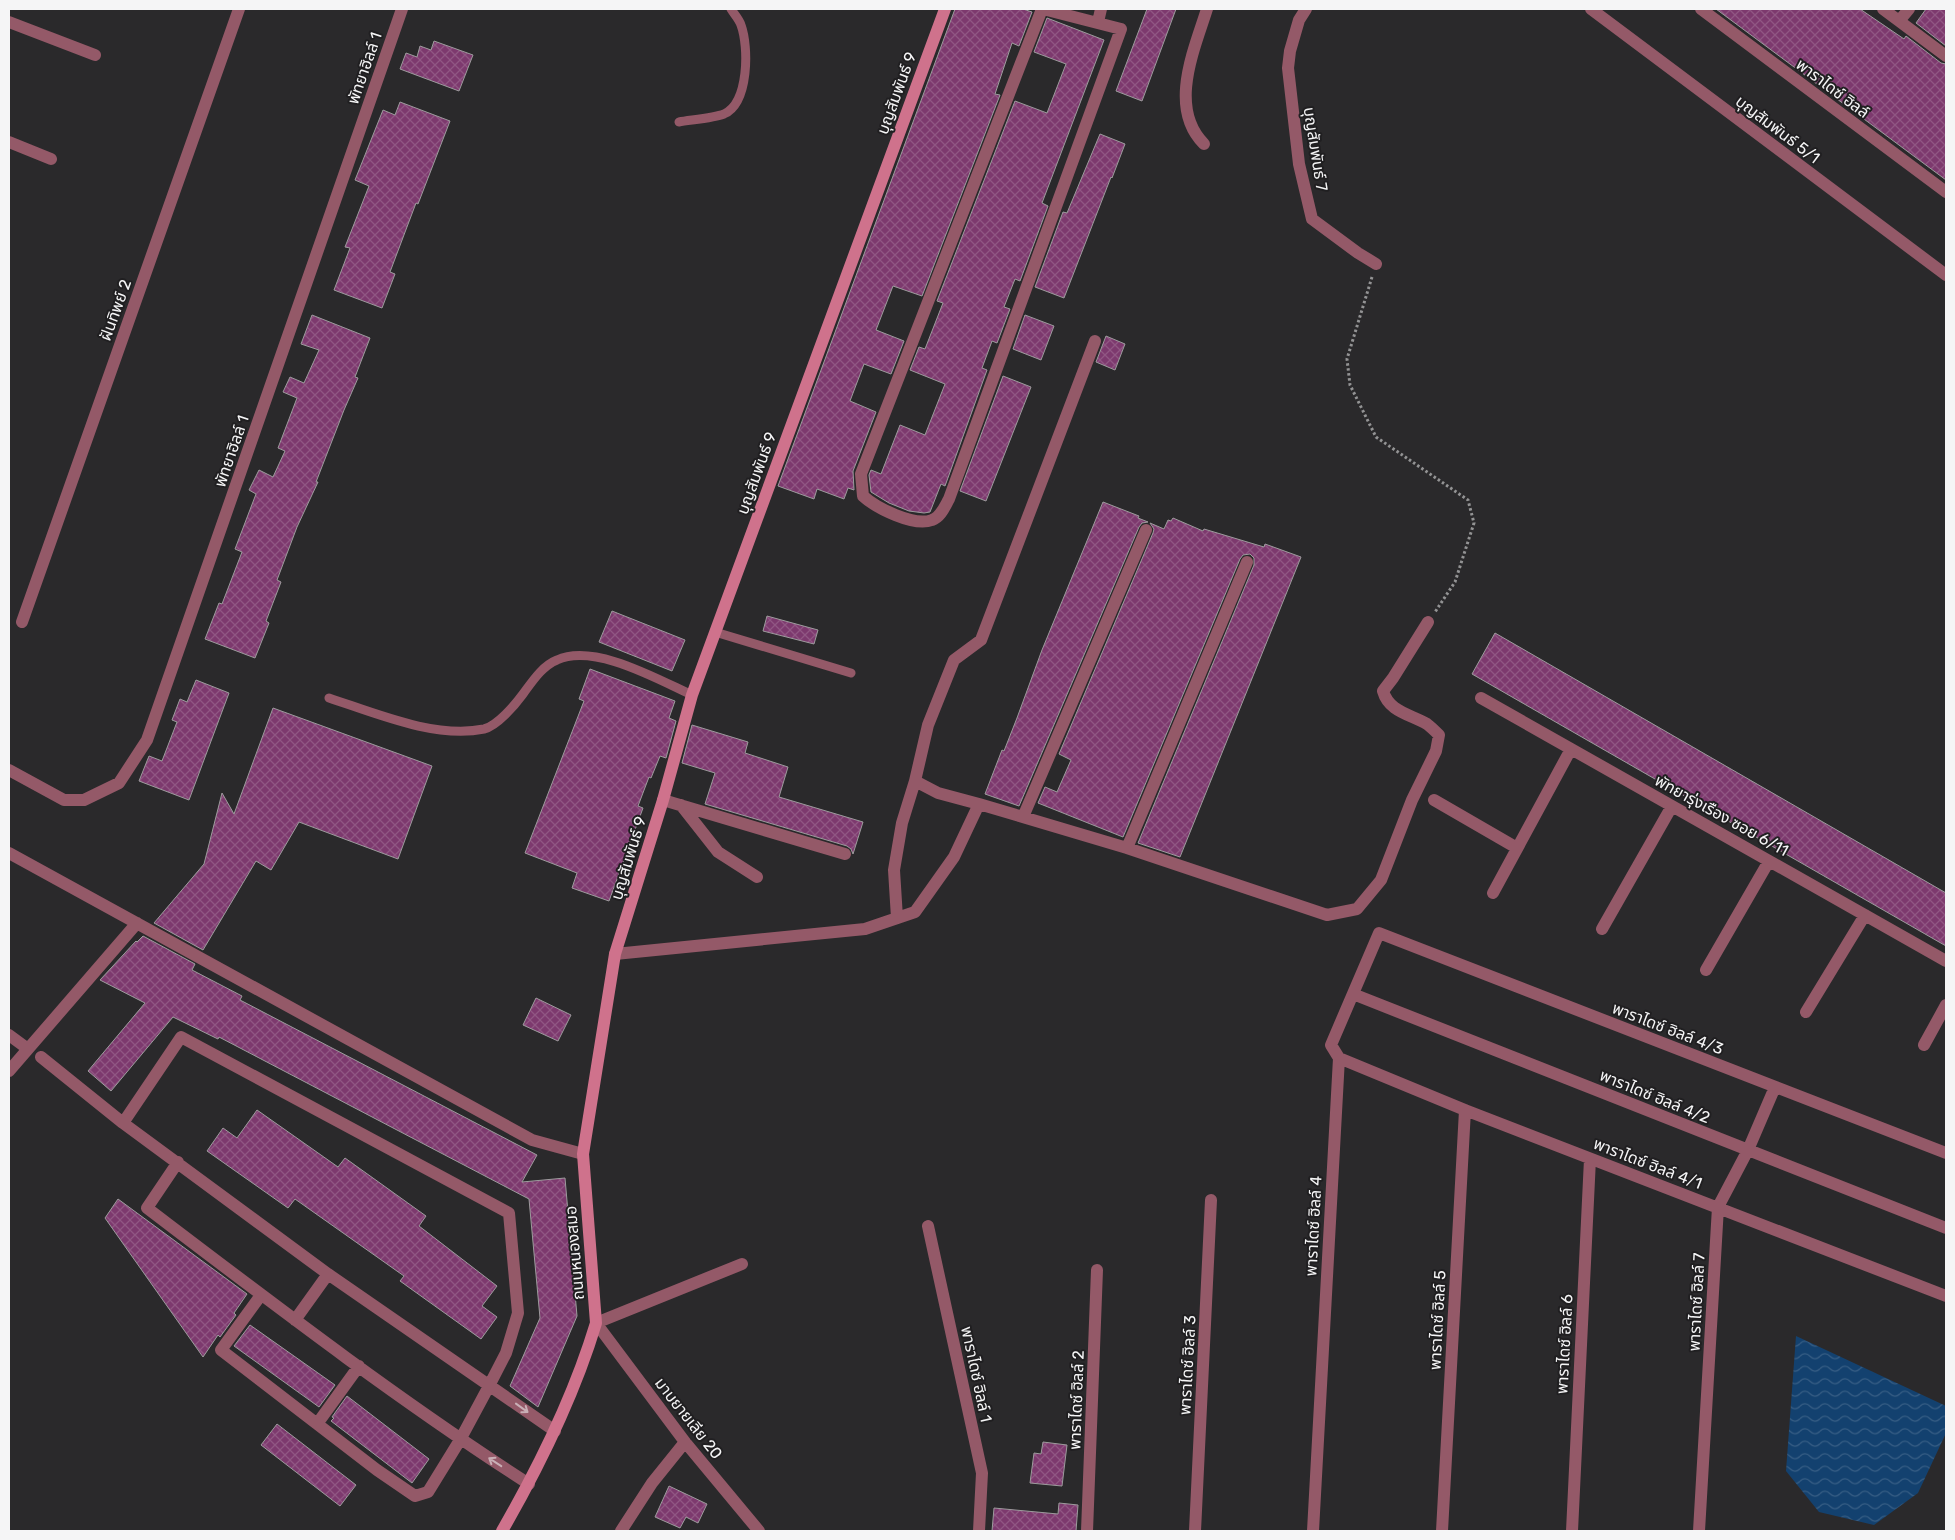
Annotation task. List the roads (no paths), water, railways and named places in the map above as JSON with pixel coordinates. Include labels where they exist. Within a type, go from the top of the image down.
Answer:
[{"type":"street","name":"ฝันทิพย์ 2","points":[[22,622],[239,9]]},
{"type":"street","name":"พัทยาฮิลล์ 1","points":[[9,770],[64,800],[84,800],[119,783],[147,740],[402,9]]},
{"type":"street","name":"บุญสัมพันธ์ 9","points":[[615,954],[663,800],[692,695],[945,9]]},
{"type":"street","points":[[1042,9],[1073,12],[1121,29],[949,499],[940,515],[932,520],[918,522],[887,512],[863,496],[861,474],[1042,9]]},
{"type":"street","points":[[1098,22],[1102,9]]},
{"type":"street","points":[[1204,144],[1192,129],[1186,102],[1189,71],[1207,9]]},
{"type":"street","name":"บุญสัมพันธ์ 7","points":[[1306,9],[1299,20],[1290,51],[1288,68],[1299,164],[1312,219],[1376,264]]},
{"type":"street","name":"บุญสัมพันธ์ 5/1","points":[[1591,9],[1946,276]]},
{"type":"street","name":"พาราไดซ์ ฮิลล์","points":[[1701,9],[1946,192]]},
{"type":"street","points":[[1883,9],[1946,56]]},
{"type":"street","points":[[1899,21],[1909,9]]},
{"type":"street","points":[[9,22],[95,55]]},
{"type":"street","points":[[9,142],[51,158]]},
{"type":"street","points":[[897,918],[894,870],[902,823],[915,781],[928,725],[954,660],[981,640],[1095,341]]},
{"type":"street","points":[[1023,817],[1146,530]]},
{"type":"street","points":[[1128,848],[1247,562]]},
{"type":"street","points":[[915,781],[938,793],[1128,848],[1327,915],[1357,909],[1381,880],[1412,800],[1436,751],[1439,734],[1428,724],[1391,706],[1385,700],[1383,691],[1428,622]]},
{"type":"street","name":"พัทยารุ่งเรือง ซอย 6/11","points":[[1481,698],[1946,961]]},
{"type":"street","points":[[1493,893],[1571,749]]},
{"type":"street","points":[[663,800],[845,854]]},
{"type":"street","points":[[1434,800],[1517,848]]},
{"type":"street","points":[[615,954],[865,929],[915,912],[954,857],[979,804]]},
{"type":"street","points":[[681,805],[718,852],[757,877]]},
{"type":"street","points":[[1602,929],[1672,806]]},
{"type":"street","points":[[9,853],[532,1140],[583,1154]]},
{"type":"street","points":[[1706,970],[1769,861]]},
{"type":"street","points":[[1806,1012],[1865,915]]},
{"type":"street","points":[[9,1071],[137,923]]},
{"type":"street","name":"พาราไดซ์ ฮิลล์ 4","points":[[1313,1531],[1339,1058],[1331,1045],[1379,933]]},
{"type":"street","name":"พาราไดซ์ ฮิลล์ 4/3","points":[[1379,933],[1946,1153]]},
{"type":"street","name":"ถนนหนองสมอ","points":[[502,1531],[529,1484],[555,1431],[589,1346],[596,1323],[583,1154],[615,954]]},
{"type":"street","name":"พาราไดซ์ ฮิลล์ 4/2","points":[[1352,994],[1946,1228]]},
{"type":"street","points":[[1924,1045],[1946,1005]]},
{"type":"street","points":[[9,1035],[28,1050]]},
{"type":"street","points":[[123,1123],[181,1037],[508,1213],[518,1313],[506,1354],[460,1440],[428,1492],[415,1496],[221,1350],[261,1295]]},
{"type":"street","points":[[41,1057],[123,1123],[328,1274],[555,1431]]},
{"type":"street","name":"พาราไดซ์ ฮิลล์ 4/1","points":[[1339,1058],[1465,1110],[1946,1296]]},
{"type":"street","name":"พาราไดซ์ ฮิลล์ 7","points":[[1700,1531],[1718,1207],[1748,1150],[1775,1087]]},
{"type":"street","name":"พาราไดซ์ ฮิลล์ 5","points":[[1442,1531],[1465,1110]]},
{"type":"street","name":"พาราไดซ์ ฮิลล์ 6","points":[[1572,1531],[1590,1159]]},
{"type":"street","points":[[178,1162],[147,1208],[261,1295],[460,1440],[529,1484]]},
{"type":"street","name":"พาราไดซ์ ฮิลล์ 3","points":[[1194,1531],[1211,1200]]},
{"type":"street","name":"พาราไดซ์ ฮิลล์ 1","points":[[928,1226],[982,1473],[979,1531]]},
{"type":"street","points":[[596,1323],[742,1264]]},
{"type":"street","name":"พาราไดซ์ ฮิลล์ 2","points":[[1087,1531],[1097,1270]]},
{"type":"street","points":[[295,1320],[328,1274]]},
{"type":"street","name":"มาบยายเลีย 20","points":[[596,1323],[685,1442],[759,1531]]},
{"type":"street","points":[[317,1424],[359,1366]]},
{"type":"street","points":[[621,1531],[652,1483],[685,1442]]},
{"type":"lane","points":[[679,122],[724,114],[737,104],[741,94],[746,48],[741,24],[730,9]]},
{"type":"lane","points":[[715,632],[851,673]]},
{"type":"lane","points":[[330,698],[409,723],[452,732],[486,729],[510,710],[540,672],[556,660],[571,655],[608,658],[692,695]]},
{"type":"water","points":[[1796,1336],[1946,1406],[1946,1433],[1918,1493],[1874,1525],[1819,1512],[1786,1471]]}]
